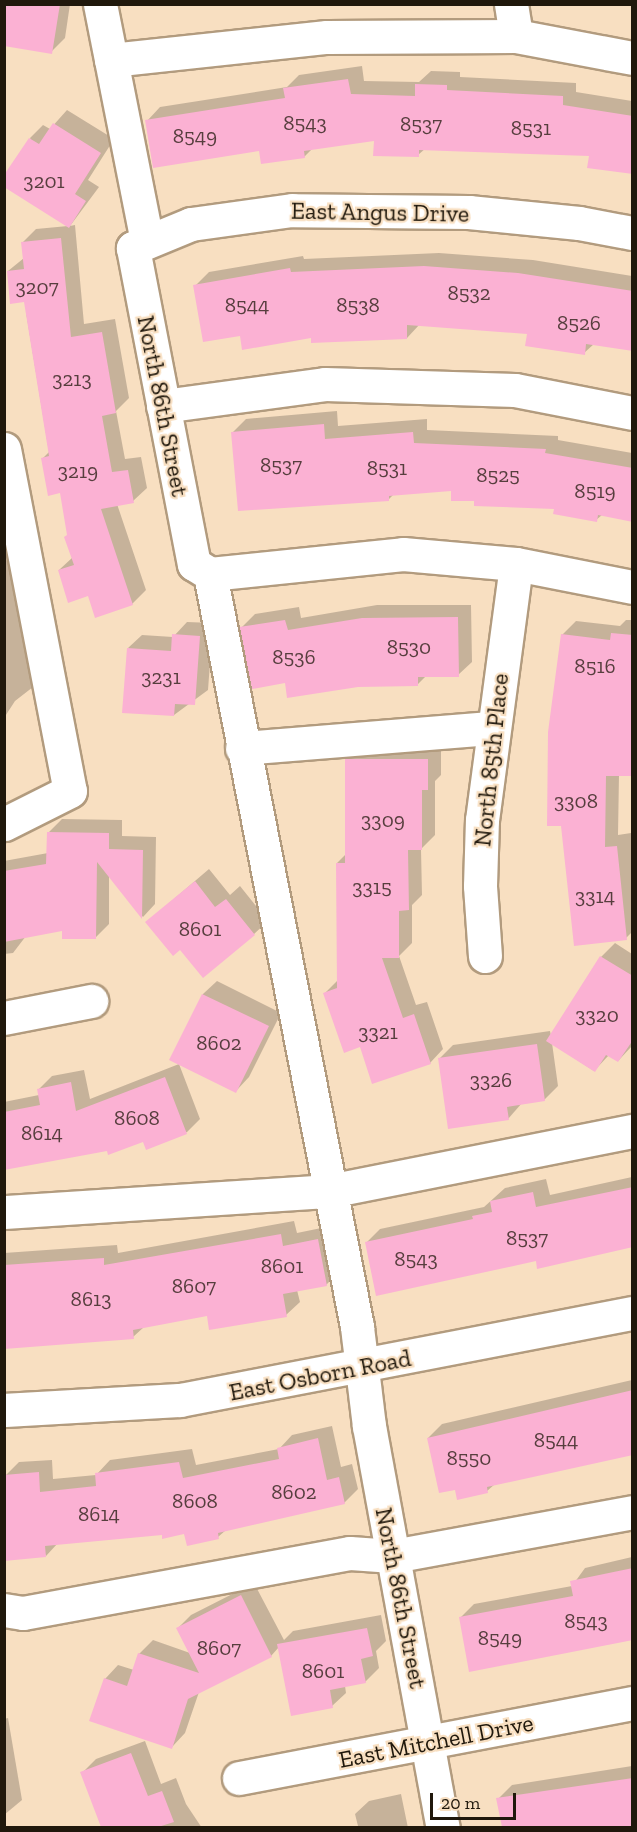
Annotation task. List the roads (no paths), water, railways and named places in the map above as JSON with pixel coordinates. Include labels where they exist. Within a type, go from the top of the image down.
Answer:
[{"type":"street","name":"North 86th Street","points":[[100,4],[140,245],[163,406],[242,748],[362,1368],[393,1556],[443,1827]]},
{"type":"street","points":[[511,4],[516,36]]},
{"type":"street","points":[[111,60],[327,37],[516,36],[633,58]]},
{"type":"street","name":"East Angus Drive","points":[[140,245],[191,224],[292,210],[469,212],[579,223],[633,233]]},
{"type":"street","points":[[163,406],[325,384],[515,390],[633,412]]},
{"type":"street","points":[[4,449],[8,490],[70,791],[4,824]]},
{"type":"street","points":[[202,569],[403,554],[516,564],[633,587]]},
{"type":"street","name":"North 85th Place","points":[[485,956],[480,886],[482,820],[492,728],[516,564]]},
{"type":"street","points":[[242,748],[492,728]]},
{"type":"street","points":[[4,1018],[91,1001]]},
{"type":"street","points":[[4,1212],[329,1191],[633,1131]]},
{"type":"street","name":"East Osborn Road","points":[[4,1410],[180,1400],[362,1368],[633,1313]]},
{"type":"street","points":[[4,1610],[23,1613],[350,1553],[393,1556],[633,1512]]},
{"type":"street","name":"East Mitchell Drive","points":[[239,1778],[633,1703]]}]
